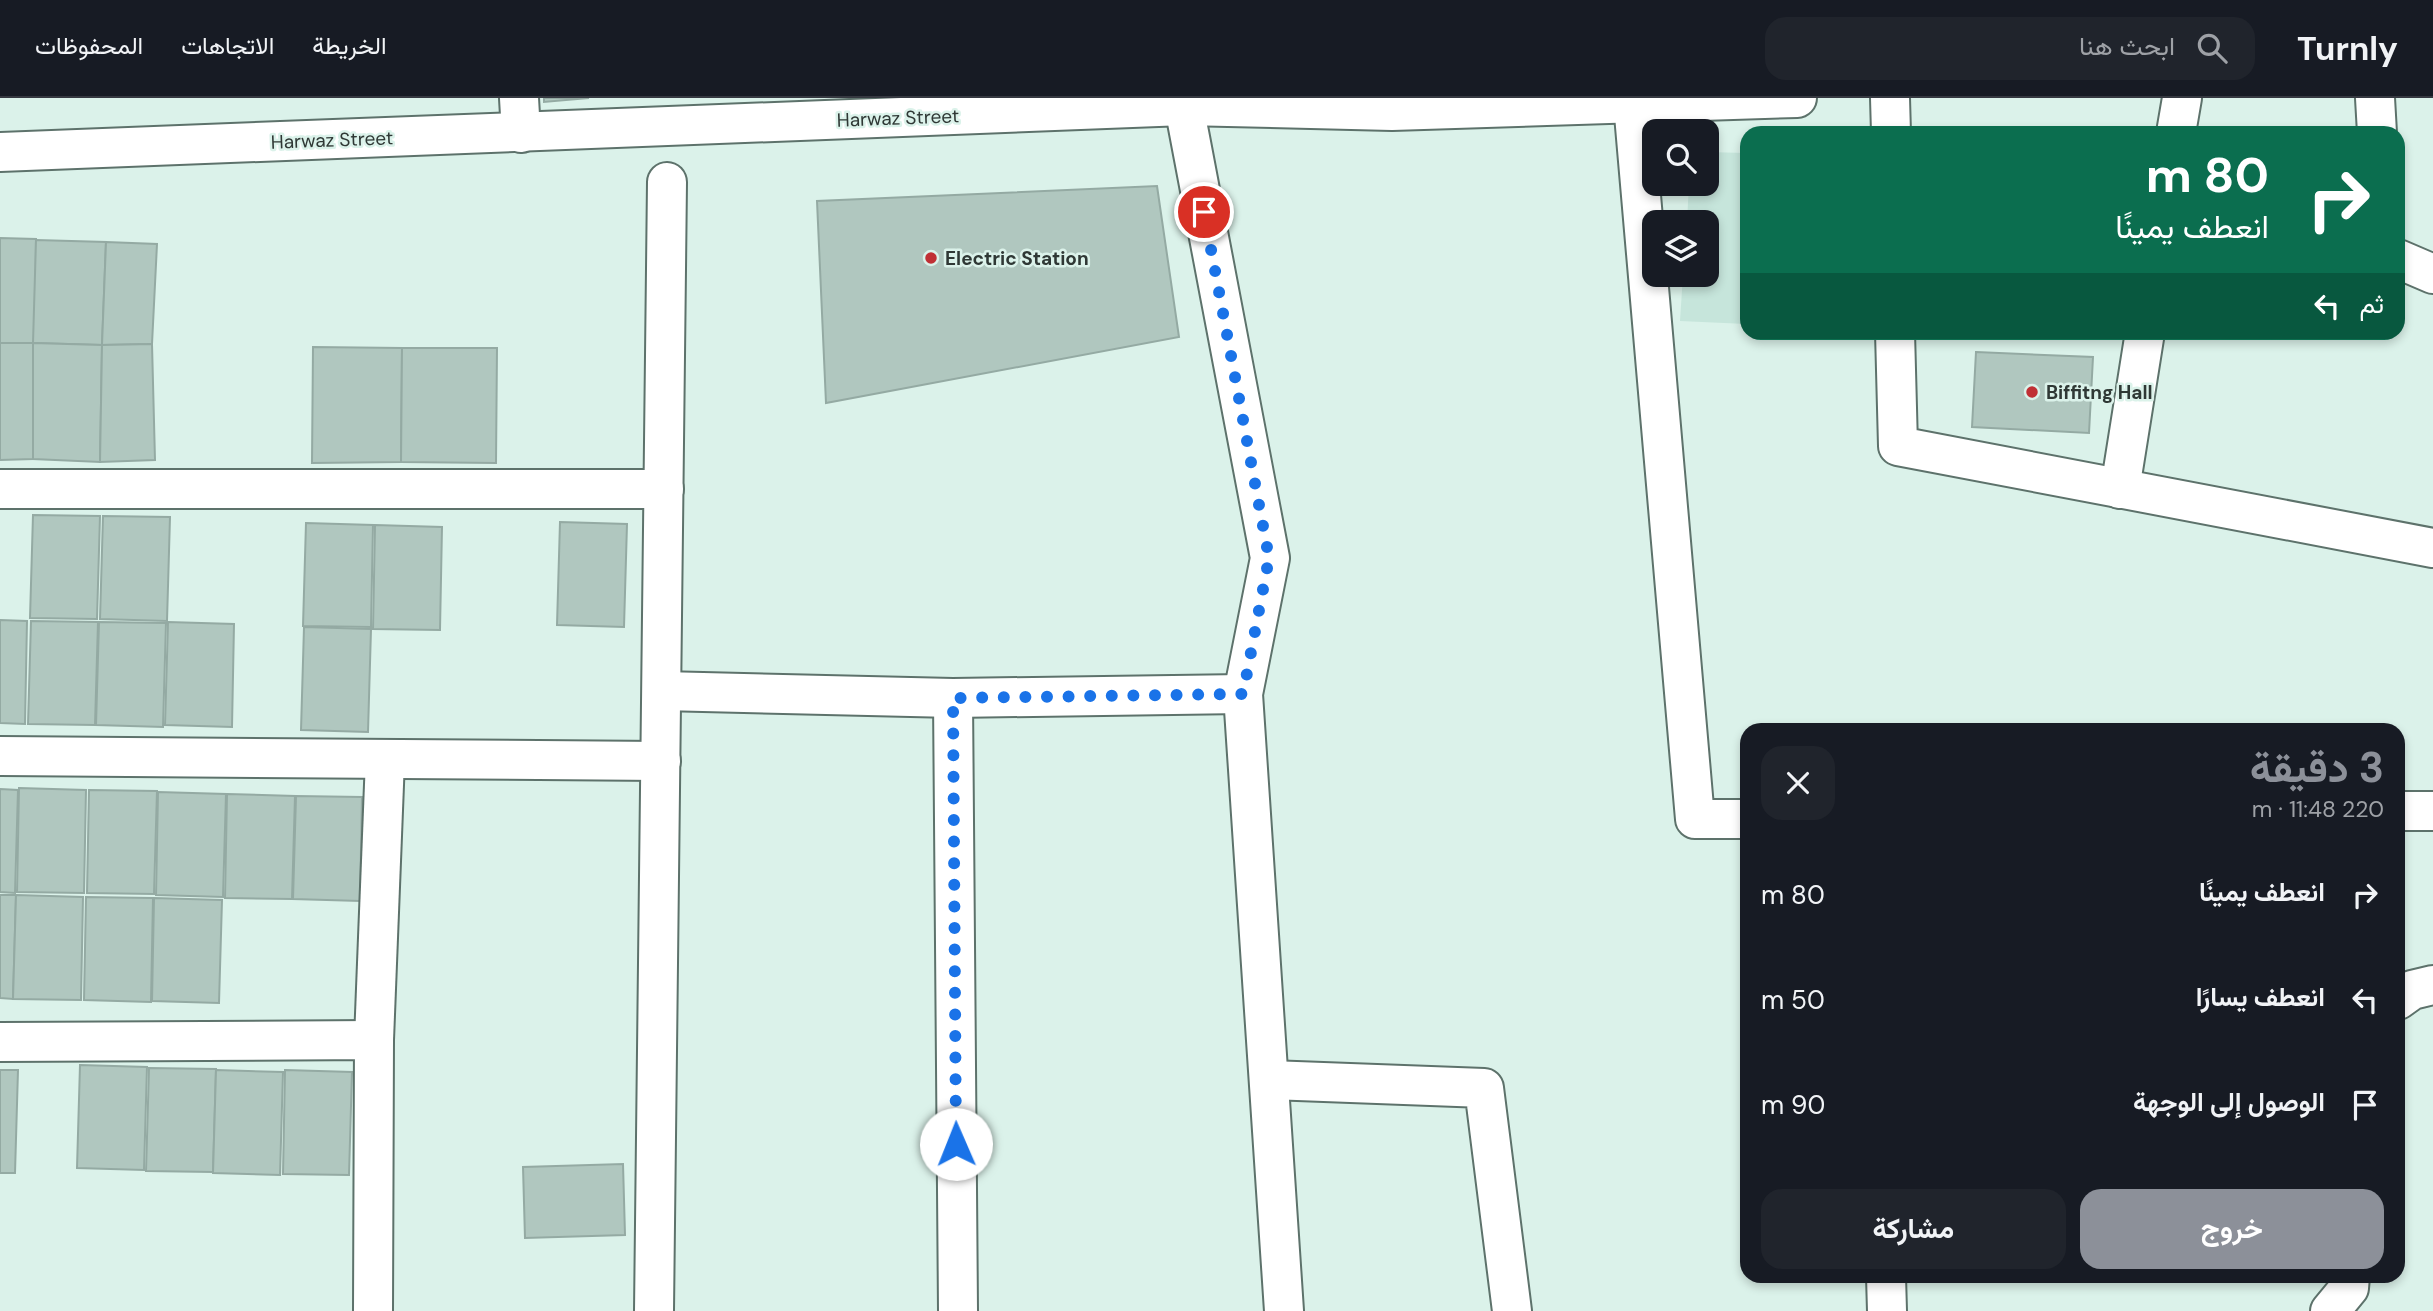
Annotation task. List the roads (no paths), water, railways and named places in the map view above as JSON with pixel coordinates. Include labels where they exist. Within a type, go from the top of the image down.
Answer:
[{"type":"street","name":"Harwaz Street","points":[[0,152],[520,116],[1184,106],[1633,103],[1797,98]]},
{"type":"street","points":[[1890,98],[1891,126]]},
{"type":"street","points":[[2177,126],[2182,98]]},
{"type":"street","points":[[2375,98],[2377,126]]},
{"type":"street","points":[[1633,103],[1695,819],[1740,819]]},
{"type":"street","points":[[1184,106],[1269,558],[1243,694],[1284,1311]]},
{"type":"street","points":[[654,1311],[667,182]]},
{"type":"street","points":[[2405,262],[2433,274]]},
{"type":"street","points":[[1895,340],[1898,446],[2433,548]]},
{"type":"street","points":[[2120,489],[2144,340]]},
{"type":"street","points":[[0,489],[664,489]]},
{"type":"street","points":[[662,691],[953,698],[1243,694]]},
{"type":"street","points":[[953,698],[958,1311]]},
{"type":"street","points":[[0,756],[661,761]]},
{"type":"street","points":[[373,1311],[374,1040],[385,759]]},
{"type":"street","points":[[2405,811],[2433,811]]},
{"type":"street","points":[[2405,995],[2413,990],[2433,985]]},
{"type":"street","points":[[0,1042],[374,1040]]},
{"type":"street","points":[[1269,1080],[1484,1088],[1512,1311]]},
{"type":"street","points":[[1886,1283],[1887,1311]]},
{"type":"street","points":[[2330,1311],[2349,1288],[2349,1283]]},
{"type":"place","name":"Electric Station","points":[[931,258]]},
{"type":"place","name":"Biffitng Hall","points":[[2032,392]]}]
